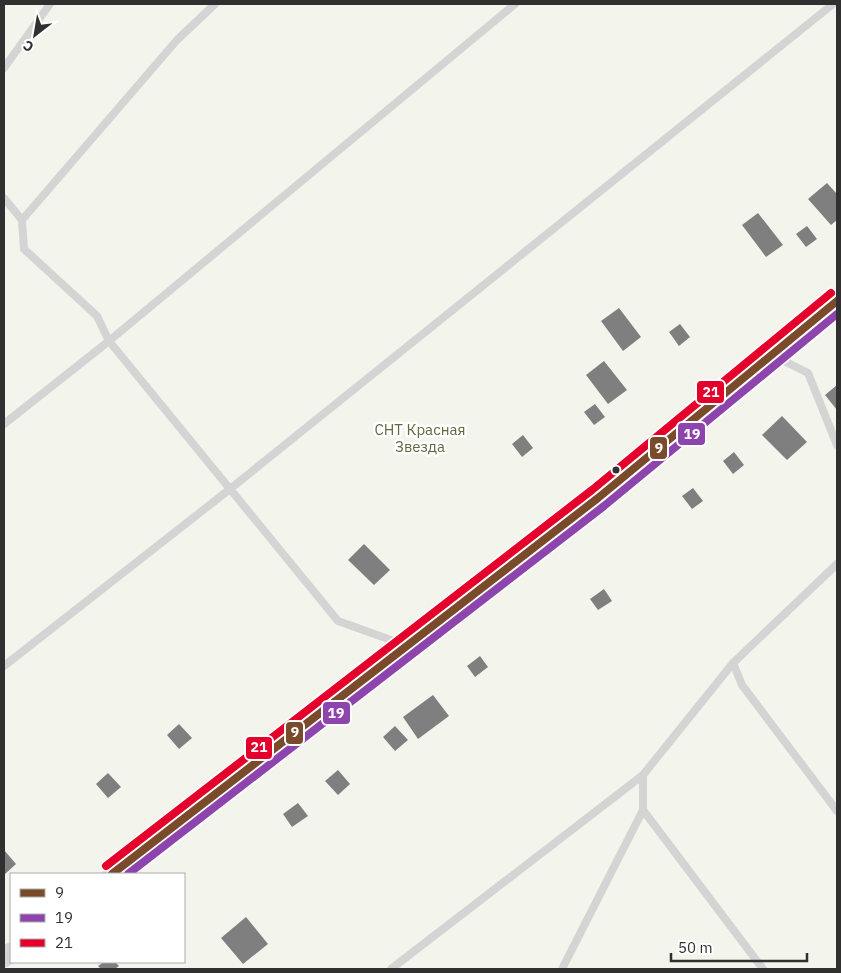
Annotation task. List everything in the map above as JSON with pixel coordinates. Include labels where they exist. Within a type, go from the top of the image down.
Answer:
[{"type":"street","points":[[113,873],[598,498],[837,301]]},
{"type":"lane","points":[[4,68],[50,4]]},
{"type":"lane","points":[[22,220],[177,40],[215,4]]},
{"type":"lane","points":[[4,424],[109,341],[515,4]]},
{"type":"lane","points":[[4,666],[230,488],[833,4]]},
{"type":"lane","points":[[4,198],[22,220],[24,249],[97,316],[109,341],[338,620],[407,646]]},
{"type":"lane","points":[[772,355],[808,373],[837,445]]},
{"type":"lane","points":[[391,969],[643,775],[733,663],[837,564]]},
{"type":"lane","points":[[733,663],[742,685],[837,811]]},
{"type":"lane","points":[[562,969],[643,810],[643,775]]},
{"type":"lane","points":[[643,810],[763,969]]},
{"type":"green space","name":"СНТ Красная Звезда","points":[[4,4],[837,4],[837,969],[4,969]]},
{"type":"building","points":[[827,183],[837,194],[837,220],[831,225],[808,199]]},
{"type":"building","points":[[758,213],[783,245],[766,257],[742,225]]},
{"type":"building","points":[[807,226],[817,239],[806,247],[796,234]]},
{"type":"building","points":[[619,308],[641,337],[623,351],[601,321]]},
{"type":"building","points":[[680,324],[690,337],[679,346],[669,332]]},
{"type":"building","points":[[604,361],[627,390],[608,404],[586,375]]},
{"type":"building","points":[[837,385],[837,410],[825,395]]},
{"type":"building","points":[[595,404],[605,417],[594,425],[584,412]]},
{"type":"building","points":[[782,416],[807,442],[787,460],[762,435]]},
{"type":"building","points":[[523,435],[533,448],[522,457],[512,444]]},
{"type":"building","points":[[734,452],[744,465],[733,474],[723,461]]},
{"type":"building","points":[[693,488],[703,501],[692,509],[682,496]]},
{"type":"building","points":[[364,544],[390,570],[374,585],[348,560]]},
{"type":"building","points":[[604,589],[612,601],[598,610],[590,599]]},
{"type":"building","points":[[480,656],[488,667],[475,677],[467,666]]},
{"type":"building","points":[[433,695],[449,716],[418,739],[403,717]]},
{"type":"building","points":[[179,724],[192,738],[179,749],[167,735]]},
{"type":"building","points":[[395,726],[408,740],[395,751],[383,737]]},
{"type":"building","points":[[338,770],[350,784],[338,795],[325,781]]},
{"type":"building","points":[[108,773],[121,787],[108,798],[96,784]]},
{"type":"building","points":[[298,803],[308,816],[292,827],[283,814]]},
{"type":"building","points":[[4,850],[16,864],[4,875]]},
{"type":"building","points":[[246,917],[268,944],[243,964],[221,938]]},
{"type":"building","points":[[102,963],[116,963],[119,966],[115,969],[101,969],[98,966]]},
{"type":"transit line","name":"21","points":[[106,866],[592,490],[831,293]]},
{"type":"transit line","name":"9","points":[[113,873],[598,498],[837,301]]},
{"type":"transit line","name":"19","points":[[129,873],[604,506],[837,314]]}]
